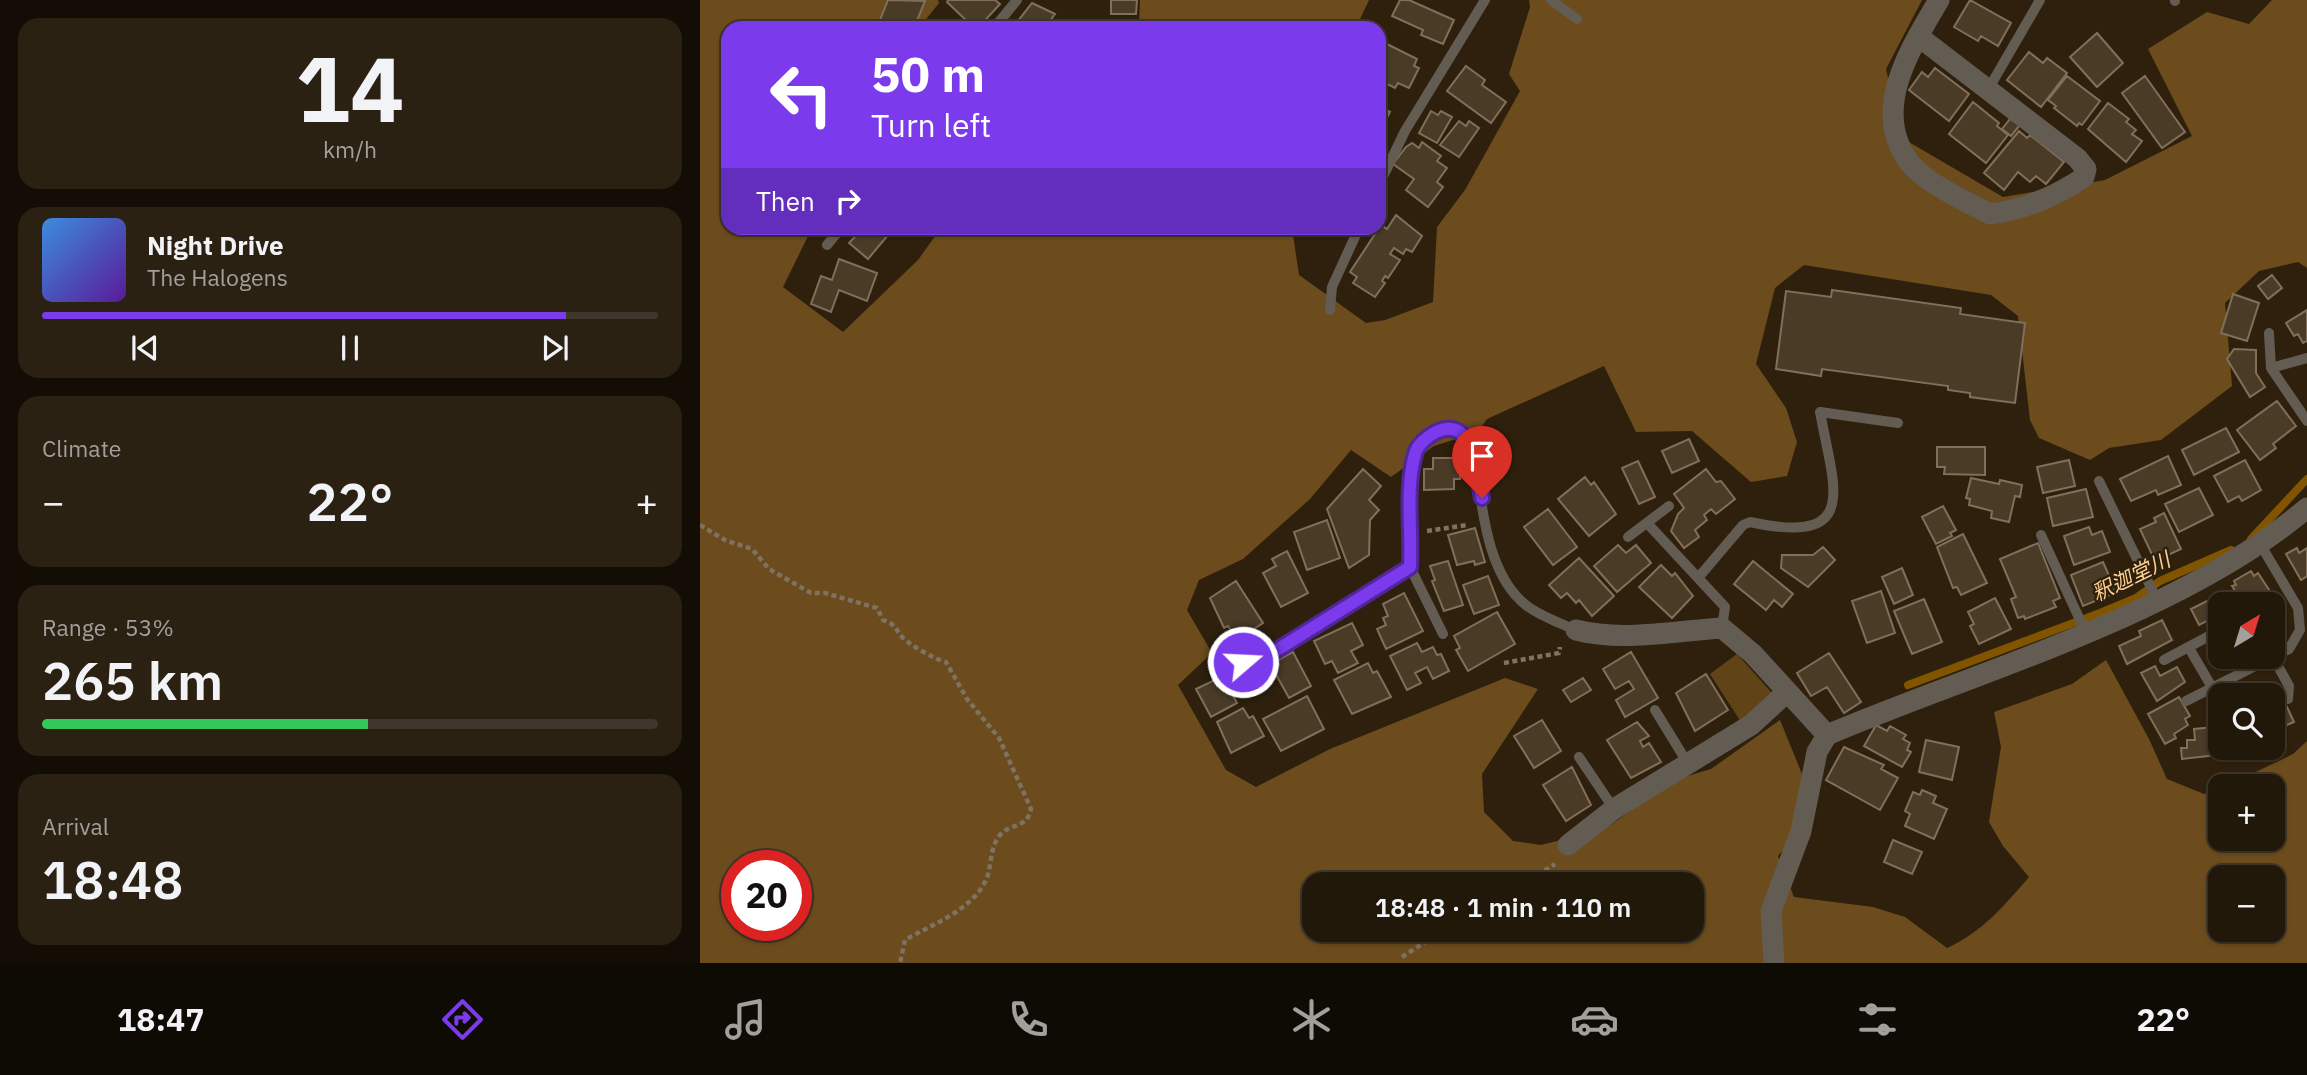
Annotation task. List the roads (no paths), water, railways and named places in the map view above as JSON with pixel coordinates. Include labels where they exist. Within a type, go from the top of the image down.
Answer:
[{"type":"street","points":[[1918,36],[2077,158],[2086,169],[2084,177],[2064,191],[2004,213],[1990,214],[1929,179],[1910,164],[1893,125],[1894,89],[1918,36],[1939,0]]},
{"type":"street","points":[[1774,963],[1771,911],[1801,831],[1814,762],[1827,735],[2157,600],[2230,563],[2307,508]]},
{"type":"street","points":[[1576,630],[1599,636],[1622,636],[1721,628],[1753,654],[1827,735]]},
{"type":"street","points":[[1568,845],[1614,809],[1751,725],[1787,692]]},
{"type":"lane","points":[[1000,21],[1017,0]]},
{"type":"lane","points":[[1386,170],[1405,131],[1485,0]]},
{"type":"lane","points":[[1551,0],[1577,19]]},
{"type":"lane","points":[[1989,88],[2040,0]]},
{"type":"lane","points":[[827,245],[835,235]]},
{"type":"lane","points":[[1331,310],[1332,287],[1356,235]]},
{"type":"lane","points":[[2269,333],[2271,369],[2307,421]]},
{"type":"lane","points":[[2271,369],[2307,358]]},
{"type":"lane","points":[[1698,578],[1743,525],[1750,522],[1796,530],[1823,522],[1832,512],[1834,489],[1820,412],[1898,423]]},
{"type":"lane","points":[[1443,634],[1410,567],[1415,452],[1428,436],[1445,428],[1458,430],[1474,454],[1495,556],[1514,593],[1528,606],[1576,630]]},
{"type":"lane","points":[[2099,481],[2157,600]]},
{"type":"lane","points":[[1628,537],[1669,506]]},
{"type":"lane","points":[[1647,523],[1725,607],[1721,628]]},
{"type":"lane","points":[[2041,535],[2085,631]]},
{"type":"lane","points":[[2259,542],[2298,608],[2300,630],[2286,650]]},
{"type":"lane","points":[[1243,662],[1269,655],[1410,567]]},
{"type":"lane","points":[[2164,660],[2208,637]]},
{"type":"lane","points":[[2189,648],[2209,683]]},
{"type":"lane","points":[[2224,683],[2250,669]]},
{"type":"lane","points":[[2280,669],[2289,686],[2288,699]]},
{"type":"lane","points":[[2186,701],[2208,691]]},
{"type":"lane","points":[[1656,710],[1687,762]]},
{"type":"lane","points":[[1579,757],[1614,809]]},
{"type":"waterway","name":"釈迦堂川","points":[[2251,539],[2307,479]]},
{"type":"waterway","name":"釈迦堂川","points":[[1908,685],[2136,598],[2160,581],[2231,550]]}]
